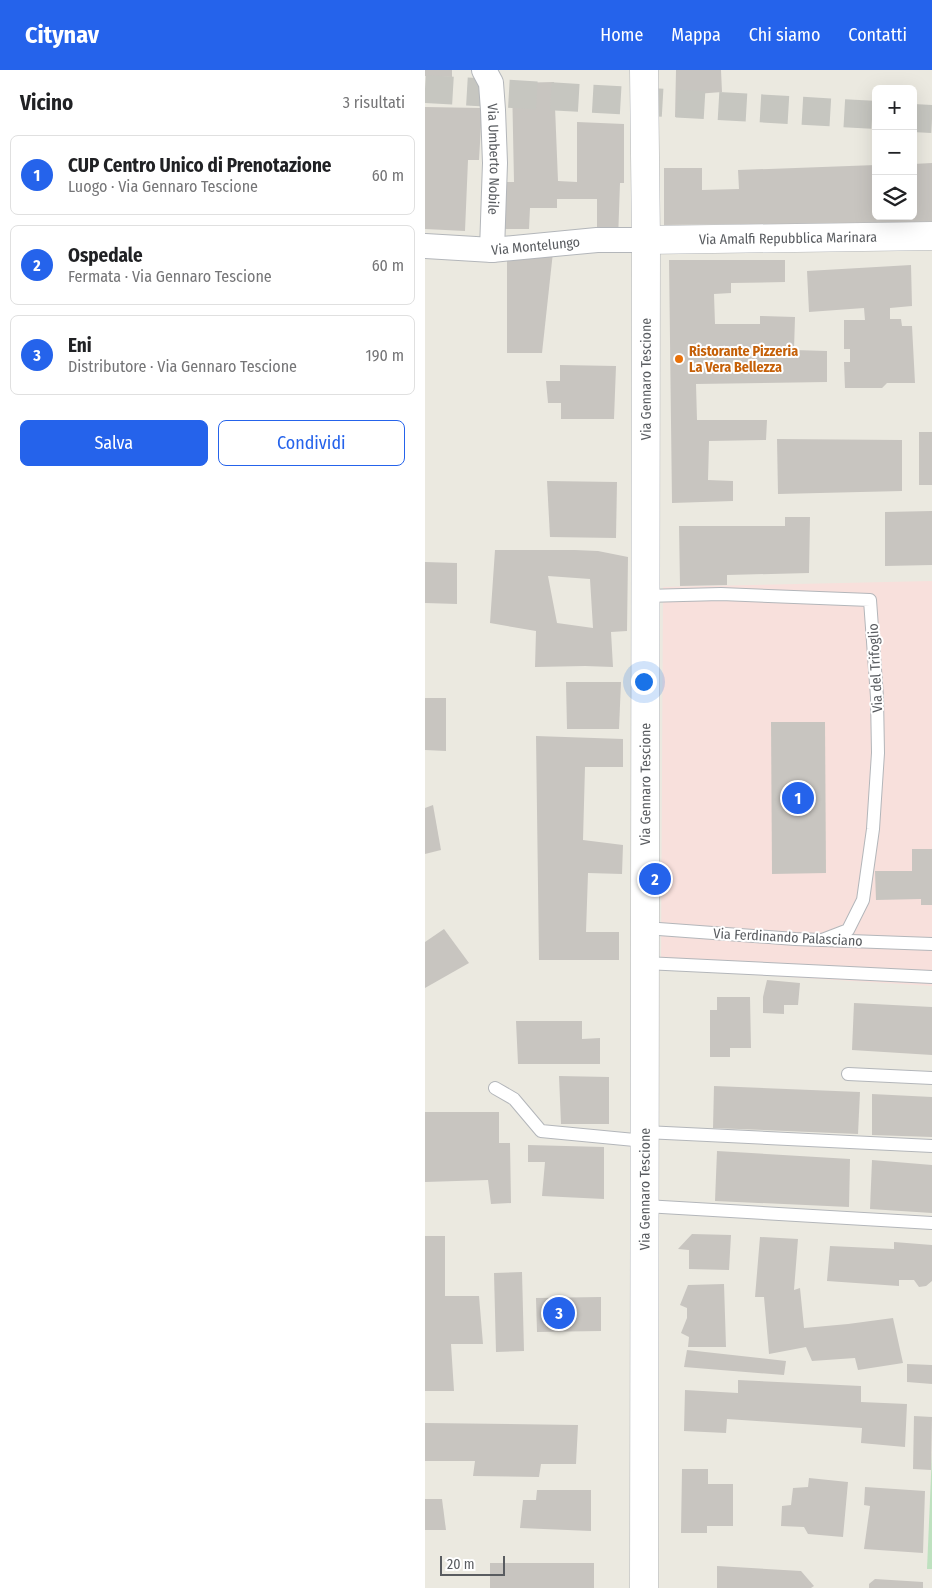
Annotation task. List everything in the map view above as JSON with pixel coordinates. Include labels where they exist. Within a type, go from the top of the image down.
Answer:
[{"type":"street","name":"Via Umberto Nobile","points":[[484,70],[491,83],[493,110],[495,163],[492,250]]},
{"type":"street","name":"Via Gennaro Tescione","points":[[644,70],[646,240],[644,1588]]},
{"type":"street","name":"Via Amalfi Repubblica Marinara","points":[[646,240],[932,236]]},
{"type":"street","name":"Via Montelungo","points":[[425,246],[492,250],[597,240],[646,240]]},
{"type":"lane","name":"Via del Trifoglio","points":[[645,596],[721,594],[870,600],[877,678],[878,753],[872,844],[863,900],[848,930],[823,940]]},
{"type":"lane","name":"Via Ferdinando Palasciano","points":[[645,928],[823,940],[932,944]]},
{"type":"lane","points":[[645,962],[932,976]]},
{"type":"lane","points":[[848,1074],[932,1078]]},
{"type":"lane","points":[[495,1088],[514,1099],[541,1132],[932,1146]]},
{"type":"lane","points":[[645,1206],[932,1223]]},
{"type":"shaded area","points":[[932,581],[932,986],[661,969],[663,587]]},
{"type":"green space","points":[[932,1453],[932,1569],[927,1569]]},
{"type":"building","points":[[425,70],[452,70],[452,77],[425,76]]},
{"type":"building","points":[[676,70],[721,70],[722,92],[696,94],[697,116],[675,117]]},
{"type":"building","points":[[554,82],[558,181],[577,182],[577,122],[624,124],[624,183],[620,183],[618,240],[597,240],[597,199],[557,199],[557,208],[530,208],[529,229],[500,229],[500,182],[514,182],[512,83]]},
{"type":"building","points":[[425,107],[482,108],[479,160],[468,160],[465,231],[425,229]]},
{"type":"building","points":[[932,163],[932,225],[740,232],[740,224],[664,225],[664,168],[702,168],[702,190],[739,189],[738,170],[872,165],[872,220],[917,220],[917,164]]},
{"type":"building","points":[[507,252],[553,252],[542,353],[507,353]]},
{"type":"building","points":[[669,260],[785,260],[785,282],[731,283],[731,293],[714,294],[715,324],[760,324],[760,316],[795,317],[794,350],[827,351],[827,382],[696,384],[697,420],[767,420],[766,440],[709,441],[708,480],[733,481],[733,501],[672,503]]},
{"type":"building","points":[[911,265],[912,306],[890,308],[890,319],[901,319],[902,326],[912,326],[915,383],[887,383],[882,388],[845,388],[844,362],[850,362],[850,349],[844,349],[844,320],[865,320],[864,308],[809,312],[807,271]]},
{"type":"building","points":[[560,365],[616,366],[614,419],[561,419],[561,403],[548,403],[546,381],[560,381]]},
{"type":"building","points":[[919,432],[932,432],[932,485],[919,485]]},
{"type":"building","points":[[777,439],[902,440],[902,491],[778,494]]},
{"type":"building","points":[[547,481],[617,482],[616,538],[550,537]]},
{"type":"building","points":[[932,511],[932,565],[885,566],[885,512]]},
{"type":"building","points":[[785,517],[810,517],[809,573],[727,575],[727,585],[680,586],[679,526],[785,526]]},
{"type":"building","points":[[495,550],[598,551],[628,557],[627,631],[611,632],[613,667],[535,667],[536,631],[490,623]],"holes":[[[548,576],[590,579],[593,628],[557,623]]]},
{"type":"building","points":[[425,562],[457,563],[457,604],[425,603]]},
{"type":"building","points":[[566,682],[621,682],[619,729],[567,729]]},
{"type":"building","points":[[425,698],[446,698],[446,751],[425,750]]},
{"type":"building","points":[[771,722],[825,722],[826,873],[772,874]]},
{"type":"building","points":[[536,736],[623,739],[623,767],[585,767],[583,840],[623,845],[622,874],[588,873],[586,932],[619,932],[619,960],[539,960]]},
{"type":"building","points":[[433,805],[441,850],[425,854],[425,808]]},
{"type":"building","points":[[912,849],[932,849],[932,905],[921,905],[921,899],[876,900],[875,871],[912,871]]},
{"type":"building","points":[[444,929],[469,963],[425,988],[425,942]]},
{"type":"building","points":[[767,980],[800,983],[798,1005],[784,1005],[784,1014],[763,1013],[763,997]]},
{"type":"building","points":[[717,997],[750,997],[751,1048],[730,1048],[730,1057],[710,1057],[710,1010],[717,1010]]},
{"type":"building","points":[[854,1003],[932,1007],[932,1055],[852,1050]]},
{"type":"building","points":[[516,1021],[582,1021],[582,1039],[600,1038],[600,1064],[518,1064]]},
{"type":"building","points":[[559,1076],[609,1077],[609,1124],[561,1124]]},
{"type":"building","points":[[714,1086],[860,1092],[858,1134],[713,1128]]},
{"type":"building","points":[[872,1094],[932,1097],[932,1137],[872,1135]]},
{"type":"building","points":[[425,1112],[499,1112],[499,1143],[510,1143],[511,1203],[491,1204],[488,1180],[425,1182]]},
{"type":"building","points":[[528,1145],[604,1147],[604,1199],[542,1196],[545,1162],[528,1162]]},
{"type":"building","points":[[717,1151],[850,1159],[849,1207],[715,1201]]},
{"type":"building","points":[[872,1160],[932,1165],[932,1213],[870,1209]]},
{"type":"building","points":[[692,1234],[731,1235],[729,1270],[689,1269],[689,1250],[678,1249]]},
{"type":"building","points":[[425,1236],[445,1236],[445,1296],[479,1296],[483,1344],[451,1344],[454,1391],[425,1391]]},
{"type":"building","points":[[760,1237],[798,1239],[794,1290],[800,1288],[804,1328],[893,1318],[903,1363],[858,1370],[855,1358],[812,1361],[806,1347],[769,1354],[764,1297],[755,1297]]},
{"type":"building","points":[[894,1242],[932,1245],[932,1281],[926,1286],[919,1287],[914,1280],[899,1280],[899,1286],[827,1281],[830,1246],[894,1249]]},
{"type":"building","points":[[522,1272],[524,1351],[496,1352],[494,1273]]},
{"type":"building","points":[[724,1284],[726,1347],[688,1347],[689,1337],[681,1333],[687,1318],[687,1308],[680,1305],[688,1285]]},
{"type":"building","points":[[601,1297],[601,1331],[537,1332],[536,1298]]},
{"type":"building","points":[[687,1350],[786,1361],[784,1375],[684,1367]]},
{"type":"building","points":[[907,1364],[932,1365],[932,1384],[907,1382]]},
{"type":"building","points":[[738,1380],[861,1386],[861,1402],[907,1404],[905,1447],[861,1443],[862,1428],[727,1419],[726,1433],[684,1431],[685,1390],[738,1393]]},
{"type":"building","points":[[914,1416],[932,1417],[931,1470],[913,1469]]},
{"type":"building","points":[[425,1423],[578,1425],[576,1464],[541,1464],[539,1477],[473,1476],[475,1461],[425,1461]]},
{"type":"building","points":[[682,1469],[708,1469],[708,1484],[733,1484],[733,1526],[707,1526],[707,1533],[681,1533]]},
{"type":"building","points":[[809,1478],[848,1482],[843,1537],[808,1534],[804,1527],[781,1526],[782,1506],[791,1505],[793,1488],[808,1487]]},
{"type":"building","points":[[865,1487],[925,1491],[923,1553],[864,1549],[870,1506],[864,1505]]},
{"type":"building","points":[[537,1490],[591,1490],[591,1531],[520,1528],[523,1500],[536,1500]]},
{"type":"building","points":[[425,1499],[442,1499],[446,1530],[425,1530]]},
{"type":"building","points":[[490,1563],[594,1563],[594,1588],[490,1588]]},
{"type":"building","points":[[717,1566],[801,1571],[814,1586],[811,1588],[717,1588]]},
{"type":"building","points":[[875,1579],[923,1582],[923,1588],[869,1588],[869,1584]]},
{"type":"tunnel","points":[[425,89],[872,115]]},
{"type":"tunnel","points":[[917,118],[932,119]]},
{"type":"place","name":"Ristorante Pizzeria La Vera Bellezza","points":[[679,359]]},
{"type":"place","name":"CUP Centro Unico di Prenotazione","points":[[798,798]]},
{"type":"place","name":"Ospedale","points":[[655,879]]},
{"type":"place","name":"Eni","points":[[559,1313]]}]
